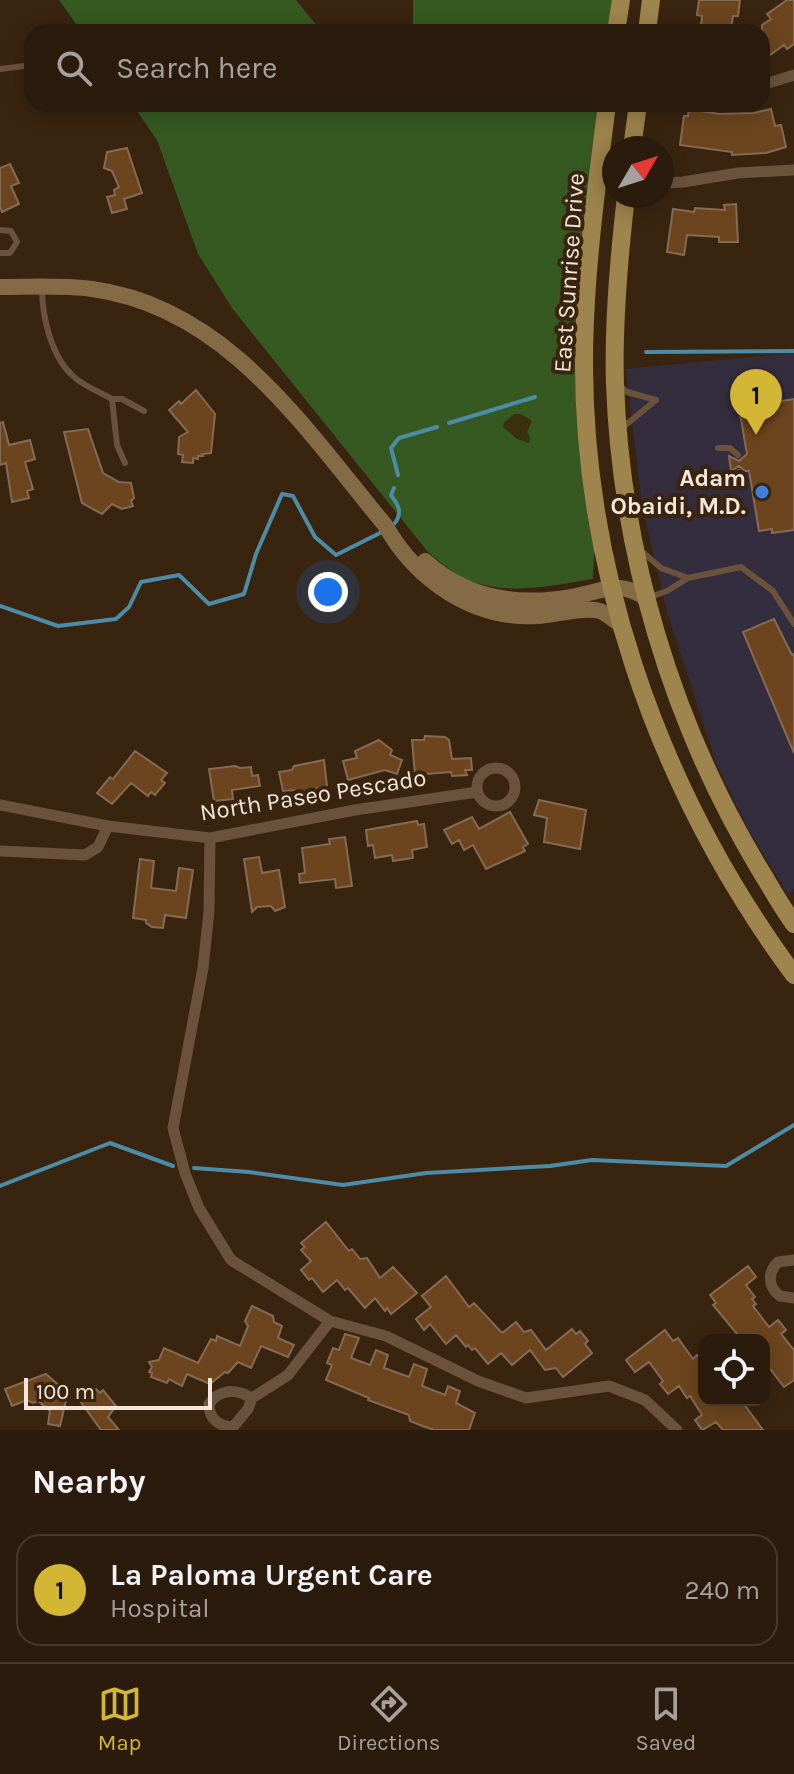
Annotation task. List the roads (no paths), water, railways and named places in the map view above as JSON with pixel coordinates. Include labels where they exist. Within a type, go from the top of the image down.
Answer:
[{"type":"main road","points":[[617,24],[621,0]]},
{"type":"main road","points":[[648,24],[651,0]]},
{"type":"main road","name":"East Sunrise Drive","points":[[606,112],[584,323],[589,441],[596,507],[611,586],[647,706],[690,806],[763,933],[794,975]]},
{"type":"main road","points":[[634,136],[637,112]]},
{"type":"main road","name":"East Sunrise Drive","points":[[625,208],[620,245],[615,383],[626,496],[646,598],[658,642],[698,749],[737,832],[792,921]]},
{"type":"main road","points":[[590,243],[620,245]]},
{"type":"main road","points":[[763,933],[792,921]]},
{"type":"street","points":[[770,82],[794,75]]},
{"type":"street","points":[[674,182],[794,170]]},
{"type":"street","points":[[0,287],[92,289],[131,298],[171,314],[226,347],[260,377],[385,525],[397,546],[416,568],[443,590],[486,611],[535,617],[591,610],[602,612],[621,625]]},
{"type":"street","points":[[385,525],[402,537],[430,566],[485,596],[509,601],[540,601],[578,596],[611,586],[632,589],[646,598]]},
{"type":"street","name":"North Paseo Pescado","points":[[0,805],[108,826],[210,838],[355,810],[477,792]]},
{"type":"street","points":[[0,851],[85,855],[98,847],[108,826]]},
{"type":"street","points":[[210,838],[209,911],[203,968],[173,1128],[185,1173],[199,1208],[231,1260],[330,1321],[386,1336],[478,1381],[526,1398],[609,1386],[645,1400],[677,1430]]},
{"type":"street","points":[[794,1260],[778,1262],[770,1273],[770,1280],[774,1292],[794,1300]]},
{"type":"street","points":[[252,1398],[288,1375],[330,1321]]},
{"type":"lane","points":[[0,69],[24,66]]},
{"type":"lane","points":[[0,230],[11,231],[17,242],[10,253],[0,253]]},
{"type":"lane","points":[[42,287],[42,306],[60,362],[75,379],[112,399],[122,399],[144,411]]},
{"type":"lane","points":[[615,383],[627,392],[656,400],[619,431]]},
{"type":"lane","points":[[112,399],[117,445],[125,463]]},
{"type":"lane","points":[[718,448],[730,448],[738,455]]},
{"type":"lane","points":[[728,481],[739,472]]},
{"type":"lane","points":[[635,545],[661,568],[688,578]]},
{"type":"lane","points":[[646,598],[667,591],[688,578],[741,567],[773,591],[794,624]]},
{"type":"waterway","points":[[646,352],[794,351]]},
{"type":"waterway","points":[[449,423],[535,397]]},
{"type":"waterway","points":[[398,475],[391,448],[399,438],[437,427]]},
{"type":"waterway","points":[[394,488],[391,495],[399,512],[395,523]]},
{"type":"waterway","points":[[0,606],[58,626],[116,619],[129,607],[141,582],[179,575],[209,604],[244,594],[256,554],[282,494],[293,496],[315,537],[336,555],[382,532]]},
{"type":"waterway","points":[[194,1168],[343,1185],[426,1173],[550,1166],[592,1160],[726,1166],[794,1125]]},
{"type":"waterway","points":[[0,1186],[110,1143],[173,1166]]},
{"type":"place","name":"La Paloma Urgent Care","points":[[756,435]]},
{"type":"place","name":"Adam Obaidi, M.D.","points":[[762,492]]}]
